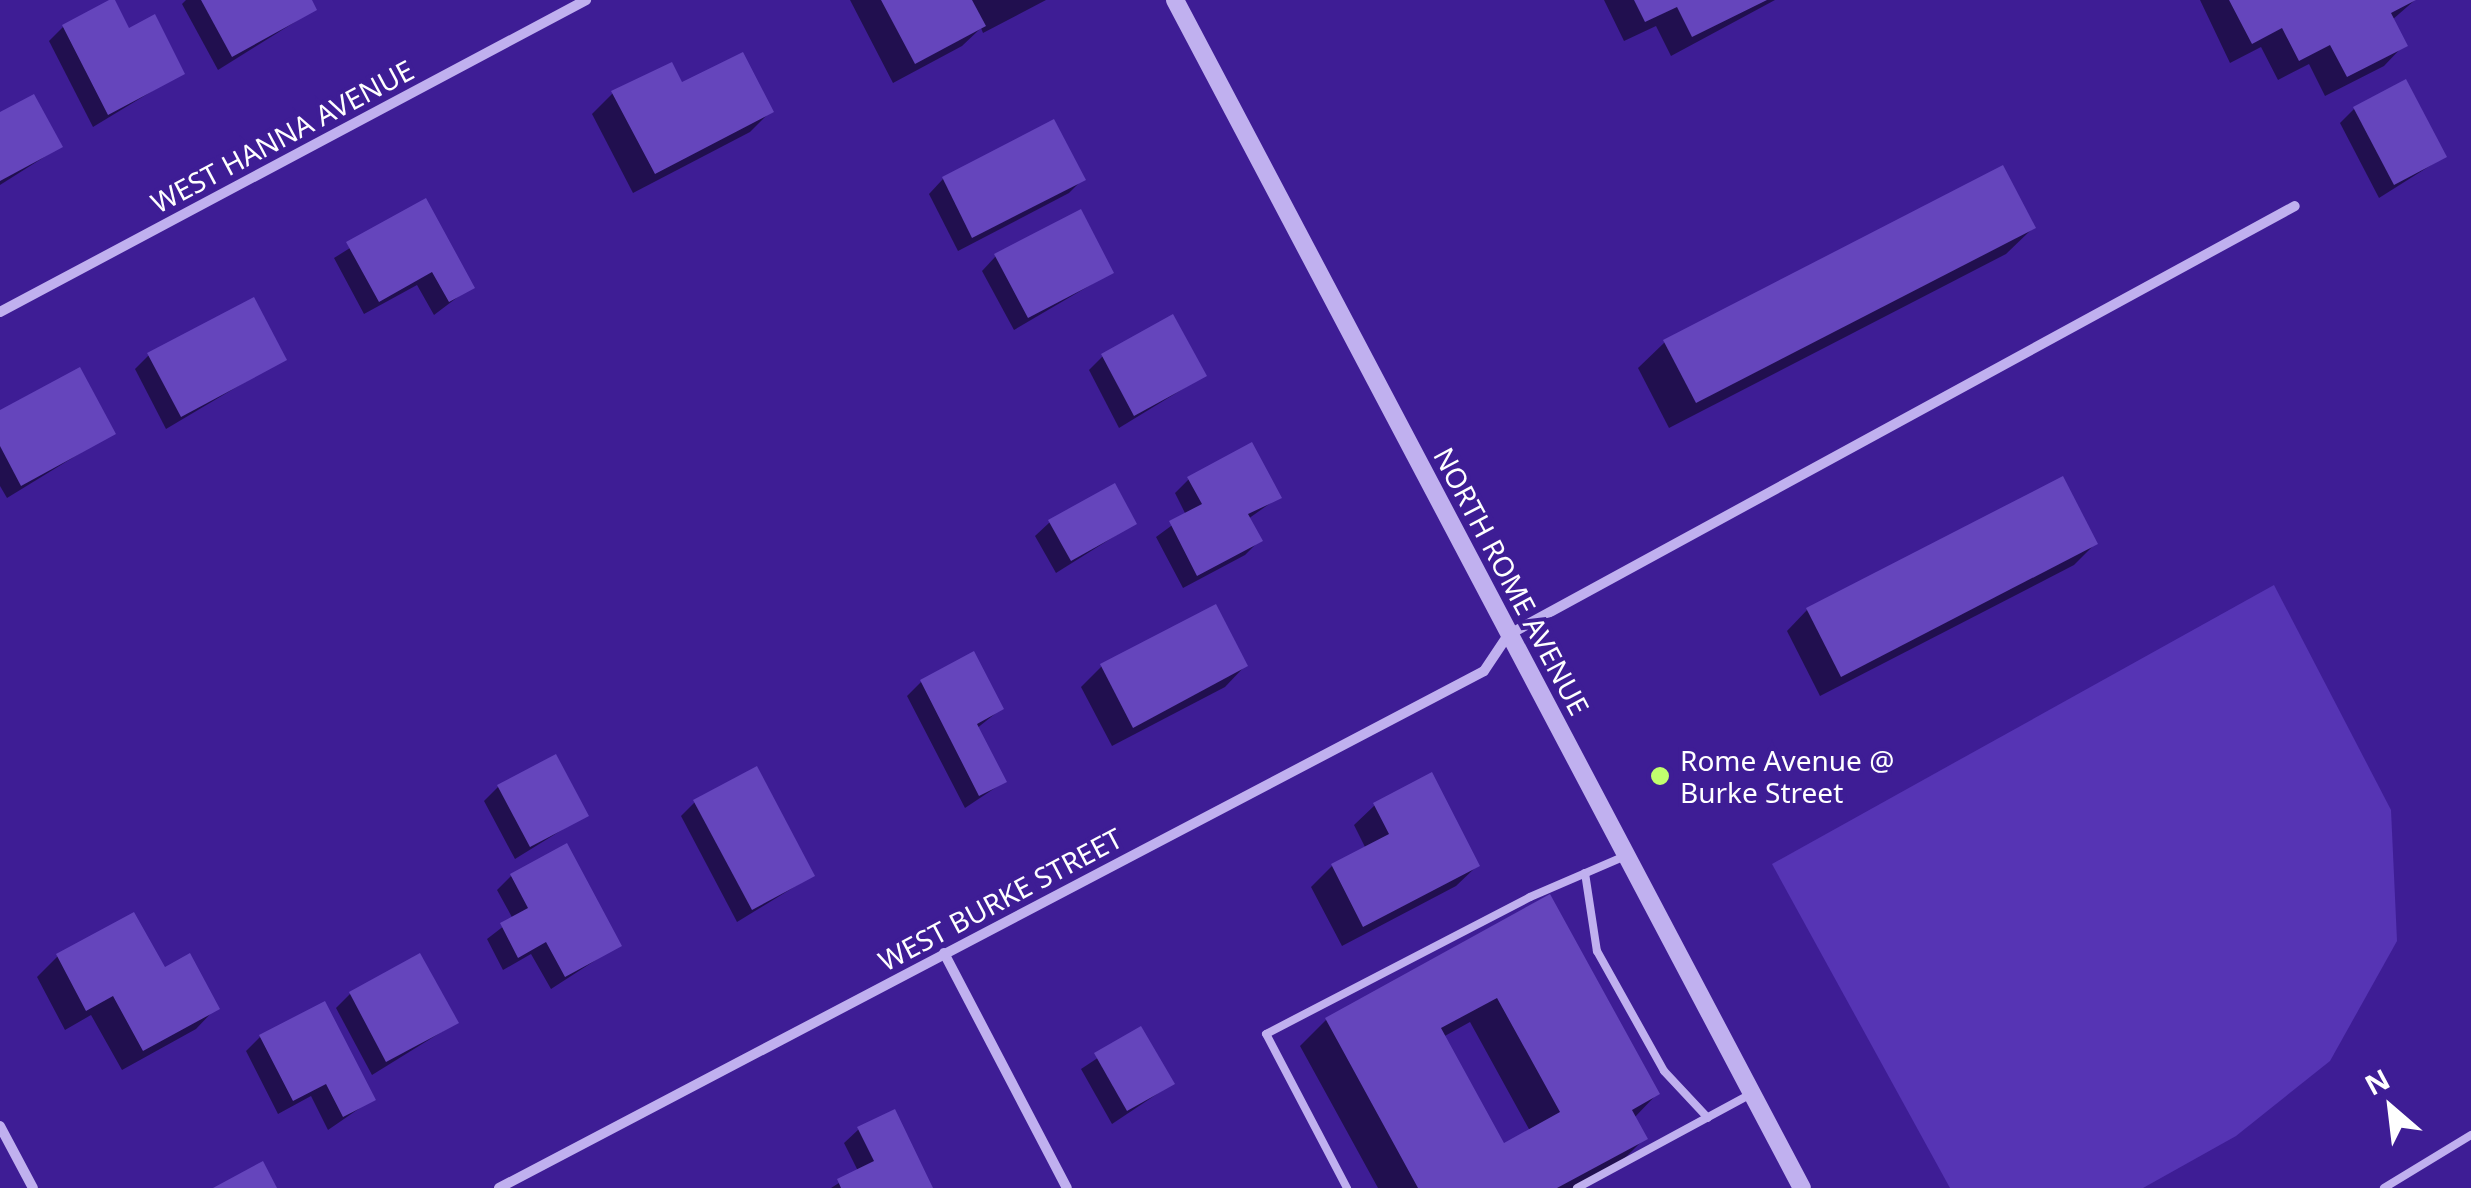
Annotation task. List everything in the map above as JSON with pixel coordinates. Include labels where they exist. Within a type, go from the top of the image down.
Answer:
[{"type":"street","name":"WEST HANNA AVENUE","points":[[0,312],[586,0]]},
{"type":"street","name":"NORTH ROME AVENUE","points":[[1175,0],[1802,1188]]},
{"type":"street","points":[[1508,635],[2295,206]]},
{"type":"street","name":"WEST BURKE STREET","points":[[500,1188],[1484,671],[1508,635]]},
{"type":"street","points":[[944,954],[1067,1188]]},
{"type":"street","points":[[0,1126],[33,1188]]},
{"type":"lane","points":[[1348,1188],[1266,1034],[1627,854]]},
{"type":"lane","points":[[1585,874],[1597,951],[1664,1071],[1708,1118]]},
{"type":"lane","points":[[1577,1188],[1752,1093]]},
{"type":"lane","points":[[2384,1188],[2471,1135]]},
{"type":"shaded area","points":[[2274,585],[2391,810],[2397,941],[2330,1061],[2236,1136],[2143,1188],[1950,1188],[1772,864]]},
{"type":"building","points":[[115,0],[129,28],[155,14],[185,74],[108,115],[62,25]]},
{"type":"building","points":[[201,0],[312,0],[317,10],[232,57]]},
{"type":"building","points":[[881,0],[972,0],[986,26],[915,64]]},
{"type":"building","points":[[1634,0],[1767,0],[1692,37],[1677,7],[1645,22]]},
{"type":"building","points":[[2229,0],[2416,0],[2391,13],[2408,46],[2347,77],[2330,45],[2299,61],[2282,28],[2252,44]]},
{"type":"building","points":[[743,52],[774,112],[655,174],[611,91],[672,62],[682,82]]},
{"type":"building","points":[[2406,79],[2447,157],[2394,185],[2353,107]]},
{"type":"building","points":[[34,94],[63,147],[0,181],[0,112]]},
{"type":"building","points":[[1054,119],[1086,180],[972,238],[942,177]]},
{"type":"building","points":[[2003,165],[2036,228],[1696,403],[1663,340]]},
{"type":"building","points":[[426,198],[475,288],[449,302],[432,272],[379,302],[346,242]]},
{"type":"building","points":[[1081,209],[1114,273],[1028,318],[994,254]]},
{"type":"building","points":[[254,297],[287,360],[181,417],[147,353]]},
{"type":"building","points":[[1173,314],[1207,376],[1134,416],[1101,354]]},
{"type":"building","points":[[80,367],[116,434],[21,486],[0,446],[0,410]]},
{"type":"building","points":[[1252,442],[1282,498],[1248,514],[1263,541],[1197,576],[1169,521],[1202,504],[1187,477]]},
{"type":"building","points":[[2063,476],[2098,544],[1841,677],[1806,608]]},
{"type":"building","points":[[1115,483],[1137,524],[1071,561],[1048,520]]},
{"type":"building","points":[[1216,604],[1248,666],[1133,728],[1100,664]]},
{"type":"building","points":[[974,651],[1004,709],[977,724],[1007,782],[979,796],[920,680]]},
{"type":"building","points":[[556,754],[589,816],[530,847],[497,785]]},
{"type":"building","points":[[757,766],[815,876],[752,910],[693,800]]},
{"type":"building","points":[[1432,772],[1480,866],[1363,927],[1331,864],[1389,834],[1373,803]]},
{"type":"building","points":[[567,843],[622,946],[565,977],[546,942],[518,958],[500,923],[528,908],[510,874]]},
{"type":"building","points":[[1550,894],[1660,1094],[1632,1110],[1648,1139],[1557,1188],[1418,1188],[1325,1018]],"holes":[[[1497,998],[1560,1112],[1504,1143],[1441,1028]]]},
{"type":"building","points":[[134,912],[165,967],[190,953],[220,1009],[143,1051],[113,996],[86,1011],[56,954]]},
{"type":"building","points":[[420,953],[459,1023],[386,1062],[349,992]]},
{"type":"building","points":[[325,1001],[376,1100],[343,1117],[326,1084],[293,1101],[259,1035]]},
{"type":"building","points":[[1141,1026],[1175,1084],[1127,1111],[1094,1053]]},
{"type":"building","points":[[895,1109],[933,1188],[841,1188],[837,1179],[874,1161],[857,1127]]},
{"type":"building","points":[[263,1161],[277,1188],[213,1188]]},
{"type":"place","name":"Rome Avenue @ Burke Street","points":[[1660,776]]}]
